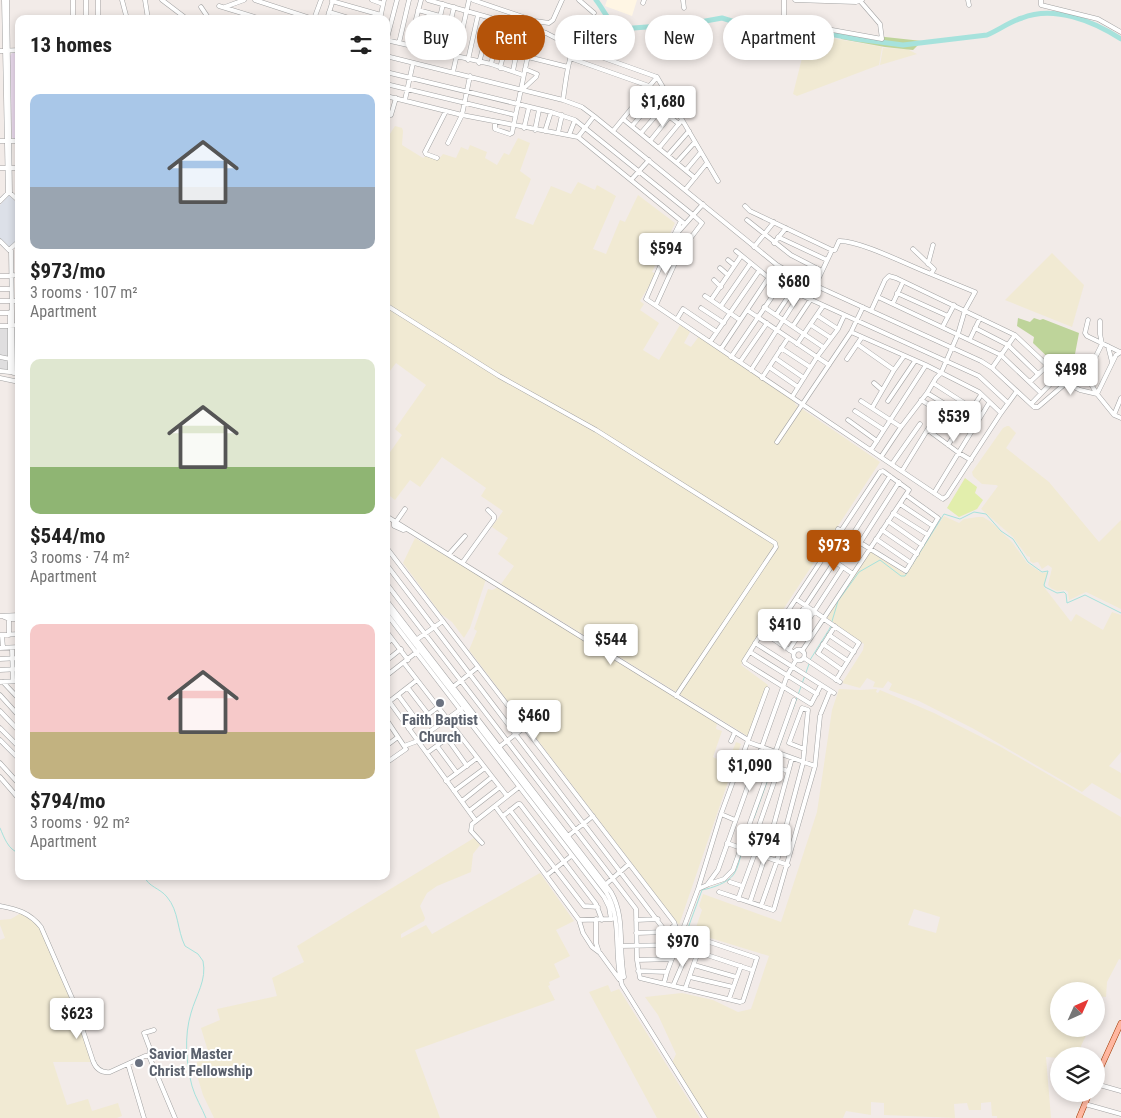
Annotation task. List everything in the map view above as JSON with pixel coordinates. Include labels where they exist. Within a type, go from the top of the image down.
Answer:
[{"type":"main road","points":[[1105,1057],[1121,1023]]},
{"type":"main road","points":[[1079,1118],[1085,1104]]},
{"type":"street","points":[[6,0],[4,51],[9,193],[15,198]]},
{"type":"street","points":[[73,0],[73,15]]},
{"type":"street","points":[[86,0],[86,15]]},
{"type":"street","points":[[98,0],[98,15]]},
{"type":"street","points":[[122,0],[126,15]]},
{"type":"street","points":[[145,0],[147,15]]},
{"type":"street","points":[[162,0],[182,15]]},
{"type":"street","points":[[224,7],[244,0]]},
{"type":"street","points":[[255,0],[302,15]]},
{"type":"street","points":[[315,15],[320,0]]},
{"type":"street","points":[[328,15],[332,0],[374,15]]},
{"type":"street","points":[[372,0],[384,2],[381,15]]},
{"type":"street","points":[[390,26],[397,0]]},
{"type":"street","points":[[398,43],[409,0]]},
{"type":"street","points":[[417,15],[421,0]]},
{"type":"street","points":[[428,0],[478,15]]},
{"type":"street","points":[[465,15],[471,0],[519,15]]},
{"type":"street","points":[[545,22],[549,23],[553,20],[562,0]]},
{"type":"street","points":[[580,0],[594,13]]},
{"type":"street","points":[[683,0],[684,8]]},
{"type":"street","points":[[784,0],[784,18],[788,22],[882,39],[880,24],[861,1],[795,0]]},
{"type":"street","points":[[1041,0],[1041,5],[1098,19],[1121,32]]},
{"type":"street","points":[[440,15],[443,4]]},
{"type":"street","points":[[219,6],[249,15]]},
{"type":"street","points":[[201,7],[206,15]]},
{"type":"street","points":[[452,15],[454,8]]},
{"type":"street","points":[[418,10],[436,15]]},
{"type":"street","points":[[329,12],[339,15]]},
{"type":"street","points":[[477,20],[468,60],[491,64],[523,75]]},
{"type":"street","points":[[390,42],[405,45]]},
{"type":"street","points":[[390,57],[522,89],[582,107],[754,247],[777,265],[801,279],[816,284],[980,360],[992,368],[1034,407],[1038,407],[1066,383]]},
{"type":"street","points":[[453,72],[455,60]]},
{"type":"street","points":[[491,64],[492,60]]},
{"type":"street","points":[[500,68],[502,60]]},
{"type":"street","points":[[513,71],[515,60]]},
{"type":"street","points":[[495,122],[496,129],[512,133],[527,60]]},
{"type":"street","points":[[540,60],[568,67]]},
{"type":"street","points":[[563,100],[570,60]]},
{"type":"street","points":[[576,60],[649,86]]},
{"type":"street","points":[[609,60],[657,77],[718,181]]},
{"type":"street","points":[[405,100],[413,63]]},
{"type":"street","points":[[522,89],[537,74],[525,69]]},
{"type":"street","points":[[390,73],[551,112],[575,120],[693,215],[702,223],[680,252],[656,305]]},
{"type":"street","points":[[448,143],[462,115],[470,76]]},
{"type":"street","points":[[613,131],[657,77]]},
{"type":"street","points":[[390,85],[515,115]]},
{"type":"street","points":[[632,126],[664,88]]},
{"type":"street","points":[[454,100],[457,89]]},
{"type":"street","points":[[390,97],[513,126],[578,137],[685,224]]},
{"type":"street","points":[[390,114],[396,98]]},
{"type":"street","points":[[641,133],[670,98]]},
{"type":"street","points":[[524,128],[528,107]]},
{"type":"street","points":[[535,130],[539,110]]},
{"type":"street","points":[[661,110],[679,124]]},
{"type":"street","points":[[437,158],[425,152],[446,111]]},
{"type":"street","points":[[545,131],[551,112]]},
{"type":"street","points":[[558,133],[562,115]]},
{"type":"street","points":[[578,137],[594,116]]},
{"type":"street","points":[[650,141],[670,116]]},
{"type":"street","points":[[623,119],[695,178]]},
{"type":"street","points":[[569,135],[575,120]]},
{"type":"street","points":[[659,148],[682,120]]},
{"type":"street","points":[[668,155],[689,131]]},
{"type":"street","points":[[0,141],[15,141]]},
{"type":"street","points":[[677,162],[695,142]]},
{"type":"street","points":[[686,170],[700,152]]},
{"type":"street","points":[[631,180],[649,160]]},
{"type":"street","points":[[685,190],[707,163]]},
{"type":"street","points":[[0,168],[15,168]]},
{"type":"street","points":[[0,201],[9,193]]},
{"type":"street","points":[[671,242],[702,204]]},
{"type":"street","points":[[745,206],[749,210],[832,250]]},
{"type":"street","points":[[755,213],[748,221],[791,255],[822,271]]},
{"type":"street","points":[[681,221],[674,232],[646,299],[943,499],[1017,391]]},
{"type":"street","points":[[754,247],[774,222]]},
{"type":"street","points":[[774,243],[786,228]]},
{"type":"street","points":[[778,237],[827,260]]},
{"type":"street","points":[[0,241],[10,250]]},
{"type":"street","points":[[816,284],[832,250],[834,250],[838,241],[844,241],[872,250],[975,292],[965,310],[958,334],[941,373],[881,457]]},
{"type":"street","points":[[671,242],[680,252]]},
{"type":"street","points":[[11,325],[10,250],[15,245]]},
{"type":"street","points":[[928,264],[933,245]]},
{"type":"street","points":[[914,249],[934,269],[931,274]]},
{"type":"street","points":[[736,251],[750,264],[780,285],[844,316],[979,376],[1008,403]]},
{"type":"street","points":[[711,300],[741,256]]},
{"type":"street","points":[[728,260],[734,265]]},
{"type":"street","points":[[721,306],[750,264]]},
{"type":"street","points":[[721,350],[777,265]]},
{"type":"street","points":[[720,268],[728,275]]},
{"type":"street","points":[[710,342],[760,271]]},
{"type":"street","points":[[0,276],[15,275]]},
{"type":"street","points":[[10,276],[12,372]]},
{"type":"street","points":[[872,311],[885,280],[889,276],[1015,335],[1066,383],[1080,390],[1097,394]]},
{"type":"street","points":[[714,280],[721,286]]},
{"type":"street","points":[[893,303],[903,282]]},
{"type":"street","points":[[731,357],[780,285]]},
{"type":"street","points":[[0,289],[9,289]]},
{"type":"street","points":[[776,315],[792,291]]},
{"type":"street","points":[[897,293],[948,316]]},
{"type":"street","points":[[751,370],[782,319],[800,294]]},
{"type":"street","points":[[705,296],[731,312],[740,320]]},
{"type":"street","points":[[878,297],[1002,355],[1041,393]]},
{"type":"street","points":[[793,326],[811,299]]},
{"type":"street","points":[[0,301],[15,301]]},
{"type":"street","points":[[943,326],[954,305]]},
{"type":"street","points":[[797,344],[818,316],[823,306]]},
{"type":"street","points":[[764,307],[823,347]]},
{"type":"street","points":[[777,442],[851,332],[863,307]]},
{"type":"street","points":[[390,308],[499,376],[596,430],[775,543],[776,547],[676,696]]},
{"type":"street","points":[[702,308],[724,323]]},
{"type":"street","points":[[677,320],[683,309],[717,332]]},
{"type":"street","points":[[747,310],[829,365]]},
{"type":"street","points":[[0,313],[10,313]]},
{"type":"street","points":[[818,316],[838,329]]},
{"type":"street","points":[[792,397],[823,347],[838,329],[844,316]]},
{"type":"street","points":[[970,339],[980,318]]},
{"type":"street","points":[[1088,320],[1085,333],[1087,336],[1108,348],[1121,352]]},
{"type":"street","points":[[1071,386],[1081,377],[1086,376],[1099,351],[1102,344],[1100,322]]},
{"type":"street","points":[[740,362],[767,323]]},
{"type":"street","points":[[0,326],[15,325]]},
{"type":"street","points":[[811,325],[831,338]]},
{"type":"street","points":[[975,328],[1008,345],[1038,374]]},
{"type":"street","points":[[851,332],[926,365],[978,392],[1001,413]]},
{"type":"street","points":[[992,368],[1015,335]]},
{"type":"street","points":[[847,359],[862,337]]},
{"type":"street","points":[[762,378],[788,338]]},
{"type":"street","points":[[857,344],[894,370]]},
{"type":"street","points":[[781,348],[810,367]]},
{"type":"street","points":[[1099,351],[1108,348]]},
{"type":"street","points":[[1108,348],[1112,362]]},
{"type":"street","points":[[12,349],[10,359],[12,372]]},
{"type":"street","points":[[1097,394],[1116,355],[1121,352]]},
{"type":"street","points":[[872,408],[904,356]]},
{"type":"street","points":[[0,357],[10,359]]},
{"type":"street","points":[[775,358],[804,378]]},
{"type":"street","points":[[1032,367],[1040,359]]},
{"type":"street","points":[[888,401],[915,361]]},
{"type":"street","points":[[871,450],[926,365]]},
{"type":"street","points":[[1030,382],[1047,366]]},
{"type":"street","points":[[769,367],[798,387]]},
{"type":"street","points":[[0,370],[15,372]]},
{"type":"street","points":[[1031,404],[1058,376]]},
{"type":"street","points":[[1086,376],[1097,394],[1114,415],[1121,418]]},
{"type":"street","points":[[0,378],[15,381]]},
{"type":"street","points":[[874,383],[882,390]]},
{"type":"street","points":[[933,383],[972,408]]},
{"type":"street","points":[[927,393],[966,417]]},
{"type":"street","points":[[948,445],[981,394]]},
{"type":"street","points":[[1114,415],[1121,398]]},
{"type":"street","points":[[921,400],[959,426]]},
{"type":"street","points":[[862,401],[901,427]]},
{"type":"street","points":[[934,493],[989,403]]},
{"type":"street","points":[[856,411],[884,430]]},
{"type":"street","points":[[902,471],[939,411]]},
{"type":"street","points":[[848,420],[877,441]]},
{"type":"street","points":[[892,464],[920,424]]},
{"type":"street","points":[[928,430],[971,460]]},
{"type":"street","points":[[707,885],[718,870],[783,686],[796,660],[794,653],[768,637],[881,471],[908,489],[906,495],[802,651]]},
{"type":"street","points":[[850,536],[890,476]]},
{"type":"street","points":[[860,543],[899,482]]},
{"type":"street","points":[[840,530],[904,572],[938,516],[906,495]]},
{"type":"street","points":[[900,504],[933,526]]},
{"type":"street","points":[[405,509],[394,526],[403,530],[408,528],[748,741],[815,766]]},
{"type":"street","points":[[462,562],[494,519],[494,516],[488,510]]},
{"type":"street","points":[[893,513],[928,535]]},
{"type":"street","points":[[390,519],[395,522]]},
{"type":"street","points":[[888,522],[922,545]]},
{"type":"street","points":[[882,530],[916,554]]},
{"type":"street","points":[[449,554],[465,536]]},
{"type":"street","points":[[876,539],[911,563]]},
{"type":"street","points":[[390,552],[593,816],[677,930],[755,957],[756,960],[743,1001],[740,1002],[640,978],[637,960],[636,909],[390,588]]},
{"type":"street","points":[[825,555],[853,574]]},
{"type":"street","points":[[390,563],[396,559]]},
{"type":"street","points":[[780,644],[834,561]]},
{"type":"street","points":[[789,650],[843,567]]},
{"type":"street","points":[[390,569],[621,870],[666,932]]},
{"type":"street","points":[[796,598],[858,642],[838,681],[804,658],[802,651]]},
{"type":"street","points":[[390,605],[416,641],[418,651],[460,710],[606,892],[612,904],[613,920]]},
{"type":"street","points":[[390,611],[453,687],[611,892],[618,906],[619,946],[624,977],[620,979]]},
{"type":"street","points":[[1,616],[15,617]]},
{"type":"street","points":[[1,616],[9,619],[15,618]]},
{"type":"street","points":[[390,618],[464,706],[571,856],[604,897],[613,920],[619,946]]},
{"type":"street","points":[[9,619],[9,635]]},
{"type":"street","points":[[416,641],[443,621]]},
{"type":"street","points":[[833,625],[818,654],[842,670]]},
{"type":"street","points":[[15,634],[1,635],[1,648],[15,648]]},
{"type":"street","points":[[761,634],[744,661],[745,663],[811,704],[820,685]]},
{"type":"street","points":[[829,635],[854,652]]},
{"type":"street","points":[[390,636],[401,650],[417,680],[507,796]]},
{"type":"street","points":[[719,892],[774,910],[815,766],[821,715],[832,692],[756,643]]},
{"type":"street","points":[[823,644],[848,661]]},
{"type":"street","points":[[2,682],[13,681],[12,648]]},
{"type":"street","points":[[390,658],[401,650]]},
{"type":"street","points":[[794,653],[797,650],[802,651]]},
{"type":"street","points":[[390,673],[418,651]]},
{"type":"street","points":[[750,652],[816,694]]},
{"type":"street","points":[[0,659],[12,658]]},
{"type":"street","points":[[796,660],[800,661],[804,658]]},
{"type":"street","points":[[453,687],[478,667]]},
{"type":"street","points":[[0,670],[13,670]]},
{"type":"street","points":[[417,680],[390,701],[476,821]]},
{"type":"street","points":[[2,682],[15,695]]},
{"type":"street","points":[[408,688],[428,714]]},
{"type":"street","points":[[664,983],[678,944],[685,932],[721,814],[767,689]]},
{"type":"street","points":[[0,695],[15,712]]},
{"type":"street","points":[[398,695],[418,722]]},
{"type":"street","points":[[698,889],[724,878],[732,872],[794,700]]},
{"type":"street","points":[[404,746],[418,740],[464,706]]},
{"type":"street","points":[[409,729],[438,707]]},
{"type":"street","points":[[761,906],[777,861],[803,763],[808,710],[801,708],[789,742],[804,749]]},
{"type":"street","points":[[0,711],[15,727]]},
{"type":"street","points":[[795,725],[806,730]]},
{"type":"street","points":[[390,726],[405,750],[390,761]]},
{"type":"street","points":[[499,747],[525,727]]},
{"type":"street","points":[[0,728],[15,743]]},
{"type":"street","points":[[427,753],[457,731]]},
{"type":"street","points":[[731,741],[735,732]]},
{"type":"street","points":[[390,743],[398,737]]},
{"type":"street","points":[[447,738],[467,766]]},
{"type":"street","points":[[0,740],[15,755]]},
{"type":"street","points":[[437,746],[457,773]]},
{"type":"street","points":[[446,781],[477,758]]},
{"type":"street","points":[[750,902],[765,857],[792,758]]},
{"type":"street","points":[[0,763],[15,780]]},
{"type":"street","points":[[546,772],[554,766]]},
{"type":"street","points":[[454,791],[485,768]]},
{"type":"street","points":[[768,844],[756,840],[755,837],[779,768],[788,770]]},
{"type":"street","points":[[0,777],[15,794]]},
{"type":"street","points":[[462,801],[492,777]]},
{"type":"street","points":[[529,786],[536,780]]},
{"type":"street","points":[[482,843],[471,829],[472,824],[520,785]]},
{"type":"street","points":[[469,811],[500,787]]},
{"type":"street","points":[[503,816],[520,804],[598,907],[602,920]]},
{"type":"street","points":[[495,806],[579,920],[592,947],[600,953],[620,979],[624,990],[705,1118]]},
{"type":"street","points":[[510,810],[584,906],[598,907]]},
{"type":"street","points":[[721,814],[735,820]]},
{"type":"street","points":[[568,836],[593,816]]},
{"type":"street","points":[[727,843],[788,865]]},
{"type":"street","points":[[738,898],[755,853]]},
{"type":"street","points":[[547,875],[571,856]]},
{"type":"street","points":[[605,885],[629,864]]},
{"type":"street","points":[[730,882],[742,886]]},
{"type":"street","points":[[0,906],[25,913],[36,920],[41,926],[72,998],[97,1069],[106,1072],[149,1056]]},
{"type":"street","points":[[647,920],[649,908]]},
{"type":"street","points":[[596,919],[596,943],[600,953]]},
{"type":"street","points":[[579,920],[613,920]]},
{"type":"street","points":[[636,920],[658,920]]},
{"type":"street","points":[[636,933],[666,932],[675,925]]},
{"type":"street","points":[[685,932],[692,928]]},
{"type":"street","points":[[584,933],[596,933]]},
{"type":"street","points":[[619,946],[678,944],[752,970]]},
{"type":"street","points":[[674,986],[689,949]]},
{"type":"street","points":[[685,989],[698,952]]},
{"type":"street","points":[[637,960],[672,959]]},
{"type":"street","points":[[694,965],[736,978]]},
{"type":"street","points":[[729,999],[741,966]]},
{"type":"street","points":[[638,971],[667,972]]},
{"type":"street","points":[[690,977],[733,987]]},
{"type":"street","points":[[154,1030],[144,1033],[150,1049],[149,1056],[175,1118]]},
{"type":"street","points":[[1105,1059],[1111,1062]]},
{"type":"street","points":[[128,1064],[144,1118]]},
{"type":"street","points":[[1105,1087],[1121,1091]]},
{"type":"street","points":[[1085,1104],[1121,1114]]},
{"type":"shaded area","points":[[607,0],[637,0],[632,15],[605,6]]},
{"type":"shaded area","points":[[834,39],[882,47],[879,65],[797,96],[793,94],[802,60],[834,60]]},
{"type":"shaded area","points":[[883,48],[907,49],[917,54],[880,65]]},
{"type":"shaded area","points":[[12,53],[15,53],[15,139],[12,137],[10,56]]},
{"type":"shaded area","points":[[395,126],[402,128],[402,145],[423,158],[427,155],[439,159],[443,154],[456,158],[461,147],[468,150],[470,145],[487,152],[485,158],[497,165],[504,153],[509,155],[518,138],[530,143],[520,171],[531,179],[515,218],[533,225],[551,186],[571,194],[578,182],[595,190],[597,185],[616,196],[593,249],[606,254],[620,220],[625,222],[638,195],[675,223],[652,272],[656,274],[640,301],[644,304],[640,310],[659,323],[643,350],[659,360],[680,325],[690,332],[684,343],[691,347],[700,335],[797,400],[795,404],[880,462],[767,634],[762,632],[741,665],[768,685],[749,737],[501,584],[514,566],[498,554],[508,538],[492,527],[503,511],[481,496],[486,488],[442,457],[420,487],[410,480],[395,500],[390,496],[390,452],[402,435],[395,429],[426,385],[396,363],[390,371],[390,134]]},
{"type":"shaded area","points":[[9,195],[15,201],[15,242],[9,248],[0,239],[0,205]]},
{"type":"shaded area","points":[[1052,253],[1084,285],[1072,327],[1005,300]]},
{"type":"shaded area","points":[[0,326],[9,326],[10,372],[0,370]]},
{"type":"shaded area","points":[[1007,426],[1016,433],[1006,448],[1049,482],[1099,542],[1121,520],[1121,609],[1086,592],[1069,600],[1068,592],[1065,590],[1057,591],[1051,588],[1048,585],[1052,568],[1048,565],[1042,569],[1038,562],[1033,563],[1030,561],[1030,557],[1027,556],[1013,537],[981,509],[998,486],[982,484],[973,476],[972,472],[1003,428]]},
{"type":"shaded area","points":[[944,516],[959,523],[964,519],[978,517],[983,517],[991,522],[1012,542],[1027,563],[1042,573],[1048,572],[1044,587],[1071,622],[1076,614],[1103,630],[1112,612],[1121,615],[1121,752],[1109,766],[1121,773],[1121,800],[1092,783],[1082,792],[974,729],[919,701],[889,690],[892,684],[888,681],[883,688],[873,687],[875,682],[867,678],[860,688],[842,683],[863,650],[864,644],[827,618],[870,551],[905,574]]},
{"type":"shaded area","points":[[415,538],[486,579],[470,628],[464,638],[452,622],[441,614],[403,563]]},
{"type":"shaded area","points":[[499,587],[717,723],[716,729],[722,731],[713,757],[727,764],[736,742],[741,744],[679,925],[469,650],[477,631],[474,629],[488,589],[492,590]]},
{"type":"shaded area","points":[[839,689],[877,689],[876,692],[878,693],[880,690],[934,713],[1001,747],[1121,817],[1121,960],[1119,959],[1107,982],[1106,997],[1105,982],[1050,982],[1050,1038],[1085,1038],[1081,1047],[1050,1047],[1050,1057],[1046,1057],[1051,1118],[997,1118],[997,1116],[992,1116],[991,1102],[981,1103],[981,1110],[969,1110],[967,1103],[954,1104],[955,1118],[884,1115],[884,1103],[871,1102],[871,1115],[846,1111],[843,1118],[707,1118],[672,1063],[676,1054],[658,1015],[645,997],[682,993],[713,1000],[738,1012],[751,1009],[769,956],[694,933],[702,910],[699,906],[703,894],[781,922],[817,812],[832,710]],"holes":[[[914,909],[940,917],[936,933],[908,925]]]},
{"type":"shaded area","points":[[474,838],[480,845],[473,854],[471,872],[437,886],[427,893],[420,906],[425,918],[424,921],[401,934],[401,938],[426,925],[432,934],[540,873],[574,921],[556,930],[570,956],[554,964],[560,977],[549,982],[550,985],[548,986],[555,1000],[415,1050],[440,1118],[214,1118],[203,1095],[196,1072],[197,1062],[210,1058],[201,1028],[220,1020],[217,1009],[277,996],[272,978],[304,962],[297,946]]},
{"type":"shaded area","points":[[21,913],[37,923],[67,987],[91,1062],[53,1062],[67,1105],[88,1099],[92,1111],[118,1103],[122,1116],[117,1118],[0,1118],[0,940],[5,938],[0,920],[11,919]]},
{"type":"shaded area","points":[[608,985],[611,992],[619,989],[700,1118],[657,1118],[589,992]]},
{"type":"green space","points":[[839,32],[922,41],[913,50],[885,47],[841,39]]},
{"type":"green space","points":[[1018,318],[1030,322],[1034,318],[1043,319],[1079,333],[1075,354],[1079,355],[1075,363],[1067,364],[1061,368],[1055,364],[1033,343],[1034,337],[1017,326]]},
{"type":"green space","points":[[965,478],[977,487],[975,493],[983,500],[977,509],[959,517],[947,508]]},
{"type":"waterway","points":[[596,0],[610,20],[620,29],[723,18]]},
{"type":"waterway","points":[[834,35],[903,45],[987,35],[1017,20],[1034,14],[1047,13],[1060,14],[1086,21],[1121,39]]},
{"type":"waterway","points":[[810,660],[830,628],[838,601],[859,572],[880,560],[901,576],[905,576],[944,514],[960,519],[974,512],[986,514],[1001,531],[1013,539],[1028,562],[1042,572],[1048,571],[1045,587],[1057,593],[1064,592],[1067,603],[1085,595],[1121,613]]},
{"type":"waterway","points":[[793,709],[809,664]]},
{"type":"waterway","points":[[778,750],[790,716]]},
{"type":"waterway","points":[[754,818],[776,757]]},
{"type":"waterway","points":[[0,828],[9,846],[15,851]]},
{"type":"waterway","points":[[744,847],[750,828]]},
{"type":"waterway","points":[[686,930],[702,890],[720,885],[728,880],[737,869],[742,851]]},
{"type":"waterway","points":[[146,880],[171,902],[185,946],[198,954],[203,961],[204,975],[189,1022],[187,1050],[192,1086],[206,1118]]},
{"type":"waterway","points":[[676,924],[680,929]]},
{"type":"place","name":"Faith Baptist Church","points":[[440,703]]},
{"type":"place","name":"Savior Master Christ Fellowship","points":[[139,1063]]}]
